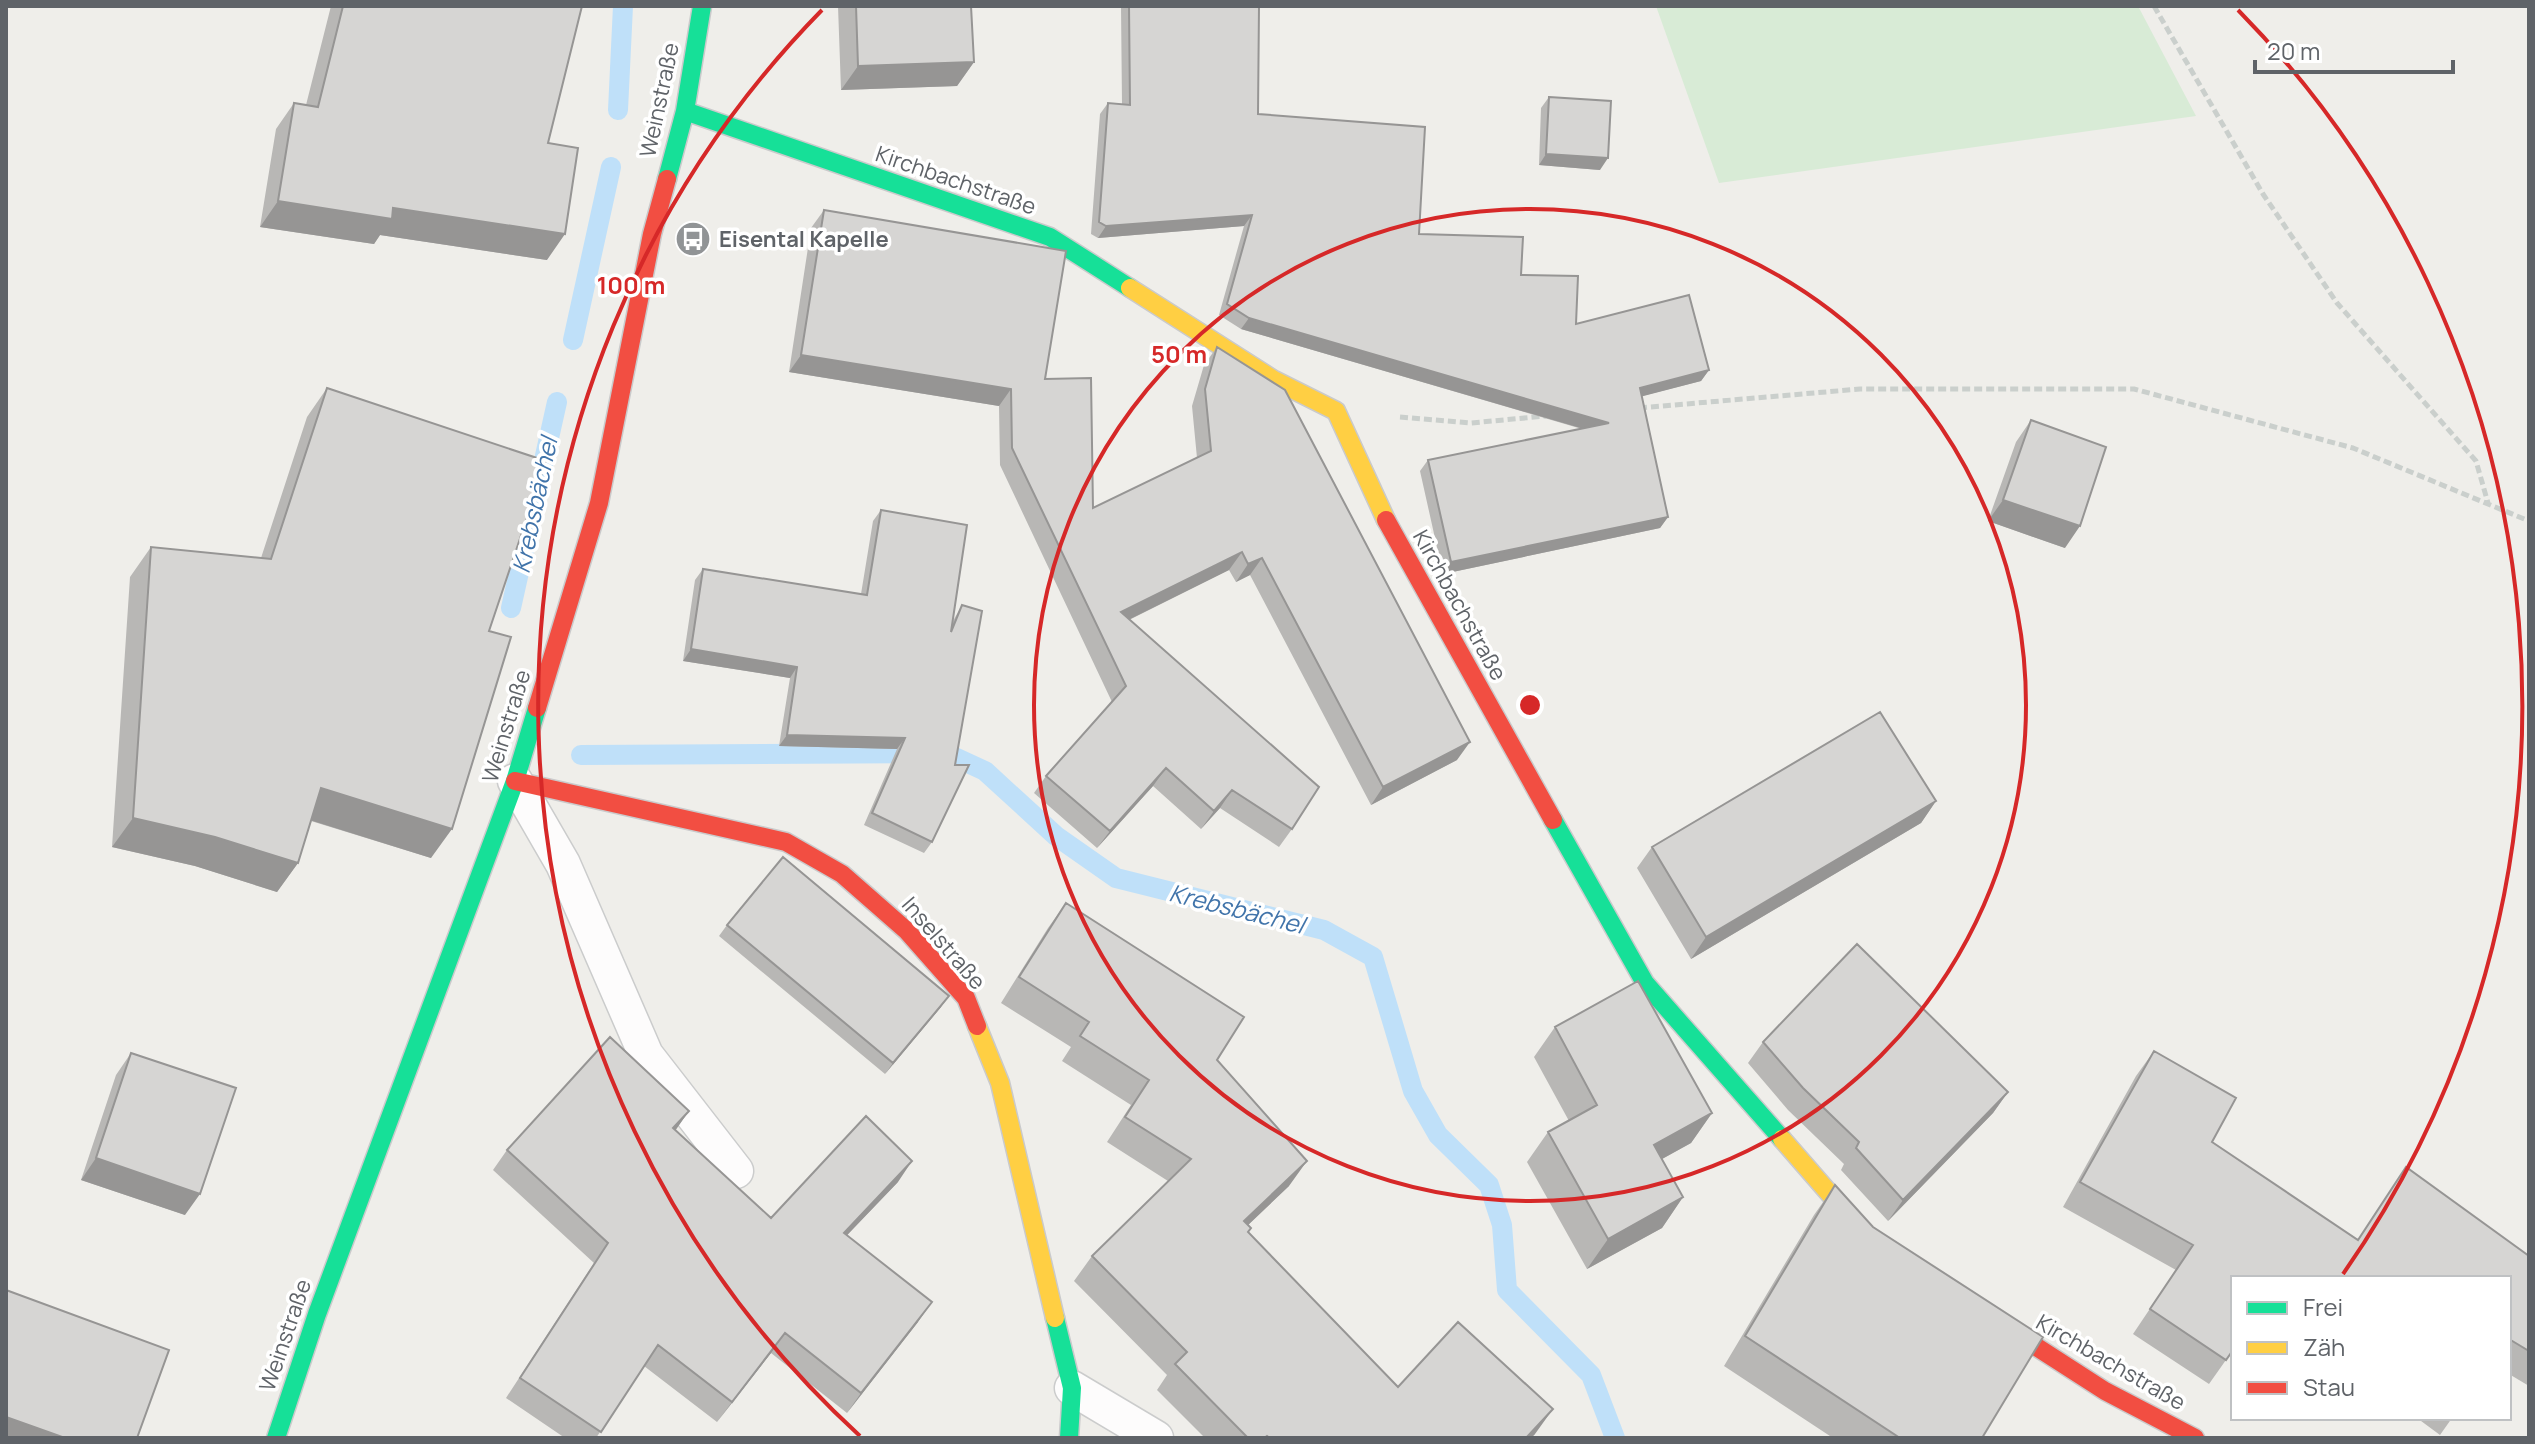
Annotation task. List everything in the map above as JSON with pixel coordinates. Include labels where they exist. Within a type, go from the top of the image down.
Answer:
[{"type":"street","name":"Weinstraße","points":[[276,1438],[317,1314],[515,781],[599,503],[652,234],[685,111],[702,6]]},
{"type":"street","name":"Kirchbachstraße","points":[[685,111],[1050,237],[1274,380],[1336,411],[1391,532],[1645,983],[1865,1236],[1891,1253]]},
{"type":"street","name":"Inselstraße","points":[[515,781],[786,842],[842,874],[907,931],[966,998],[1000,1083],[1072,1388],[1069,1438]]},
{"type":"street","name":"Kirchbachstraße","points":[[1971,1305],[2105,1391],[2195,1438]]},
{"type":"lane","points":[[515,781],[563,864],[646,1055],[736,1171]]},
{"type":"lane","points":[[1072,1388],[1156,1438]]},
{"type":"path","points":[[2154,6],[2263,194],[2337,303],[2476,461],[2488,503]]},
{"type":"path","points":[[1626,409],[1860,389],[2134,389],[2353,448],[2529,521]]},
{"type":"path","points":[[1336,411],[1471,423],[1548,416]]},
{"type":"green space","points":[[1656,6],[2138,6],[2196,116],[1719,183]]},
{"type":"building","points":[[343,6],[582,6],[548,143],[578,148],[565,234],[393,208],[392,219],[278,201],[294,103],[318,107]]},
{"type":"building","points":[[856,6],[971,6],[974,62],[858,66]]},
{"type":"building","points":[[1129,6],[1259,6],[1258,114],[1425,127],[1419,234],[1523,237],[1521,275],[1578,276],[1576,324],[1689,295],[1709,370],[1640,388],[1668,517],[1451,562],[1428,460],[1609,423],[1249,318],[1227,304],[1252,215],[1106,226],[1099,222],[1108,103],[1130,105]]},
{"type":"building","points":[[1549,97],[1611,101],[1608,158],[1546,154]]},
{"type":"building","points":[[824,210],[1066,251],[1045,379],[1091,378],[1093,508],[1211,451],[1205,389],[1217,347],[1285,390],[1470,742],[1383,787],[1262,558],[1248,564],[1242,552],[1121,612],[1319,787],[1292,829],[1232,790],[1214,811],[1166,768],[1110,831],[1046,776],[1126,686],[1012,448],[1011,389],[801,355]]},
{"type":"building","points":[[327,388],[546,461],[489,631],[511,637],[452,829],[321,788],[298,863],[215,837],[133,818],[151,547],[271,559]]},
{"type":"building","points":[[2031,420],[2106,447],[2080,526],[2003,500]]},
{"type":"building","points":[[881,510],[967,525],[951,632],[962,605],[982,611],[955,765],[969,765],[932,842],[872,813],[905,738],[787,735],[797,667],[691,649],[703,569],[867,595]]},
{"type":"building","points":[[1880,712],[1936,801],[1706,937],[1652,847]]},
{"type":"building","points":[[783,857],[949,996],[893,1063],[727,925]]},
{"type":"building","points":[[1066,903],[1244,1017],[1217,1060],[1307,1161],[1244,1221],[1251,1228],[1248,1232],[1398,1387],[1458,1322],[1553,1409],[1526,1438],[1248,1438],[1175,1364],[1187,1352],[1092,1256],[1191,1159],[1125,1117],[1149,1080],[1080,1036],[1089,1022],[1019,977]]},
{"type":"building","points":[[1857,944],[2008,1092],[1903,1200],[1856,1148],[1859,1142],[1803,1088],[1763,1042]]},
{"type":"building","points":[[1638,981],[1712,1113],[1654,1145],[1683,1197],[1608,1239],[1548,1132],[1597,1105],[1555,1027]]},
{"type":"building","points":[[610,1037],[689,1111],[673,1128],[771,1218],[866,1116],[912,1161],[844,1233],[932,1302],[861,1393],[785,1333],[732,1402],[658,1345],[601,1432],[520,1378],[608,1243],[507,1150]]},
{"type":"building","points":[[2154,1051],[2236,1098],[2212,1142],[2358,1240],[2406,1167],[2529,1256],[2529,1351],[2511,1340],[2511,1276],[2231,1276],[2231,1353],[2226,1360],[2150,1309],[2193,1245],[2080,1182]]},
{"type":"building","points":[[131,1053],[236,1088],[200,1194],[96,1158]]},
{"type":"building","points":[[1835,1185],[1873,1227],[2043,1337],[1982,1438],[1900,1438],[1745,1336]]},
{"type":"building","points":[[6,1290],[169,1350],[137,1438],[65,1438],[6,1417]]},
{"type":"waterway","name":"Krebsbächel","points":[[618,110],[623,6]]},
{"type":"waterway","name":"Krebsbächel","points":[[573,340],[611,167]]},
{"type":"waterway","name":"Krebsbächel","points":[[511,608],[557,402]]},
{"type":"waterway","name":"Krebsbächel","points":[[581,755],[946,753],[985,771],[1056,836],[1116,878],[1324,930],[1373,957],[1413,1091],[1438,1135],[1489,1185],[1502,1225],[1507,1290],[1591,1375],[1615,1438]]},
{"type":"traffic: fast","points":[[667,179],[685,111],[702,6]]},
{"type":"traffic: fast","points":[[685,111],[1050,237],[1130,288]]},
{"type":"traffic: fast","points":[[276,1438],[317,1314],[515,781],[537,708]]},
{"type":"traffic: fast","points":[[1553,820],[1645,983],[1782,1139]]},
{"type":"traffic: fast","points":[[1055,1318],[1072,1388],[1069,1438]]},
{"type":"traffic: slow","points":[[1130,288],[1274,380],[1336,411],[1386,520]]},
{"type":"traffic: slow","points":[[977,1026],[1000,1083],[1055,1318]]},
{"type":"traffic: slow","points":[[1782,1139],[1869,1239]]},
{"type":"traffic: jam","points":[[537,708],[599,503],[652,234],[667,179]]},
{"type":"traffic: jam","points":[[1386,520],[1553,820]]},
{"type":"traffic: jam","points":[[515,781],[786,842],[842,874],[907,931],[966,998],[977,1026]]},
{"type":"traffic: jam","points":[[1987,1315],[2105,1391],[2195,1438]]},
{"type":"place","name":"Eisental Kapelle","points":[[693,239]]}]
